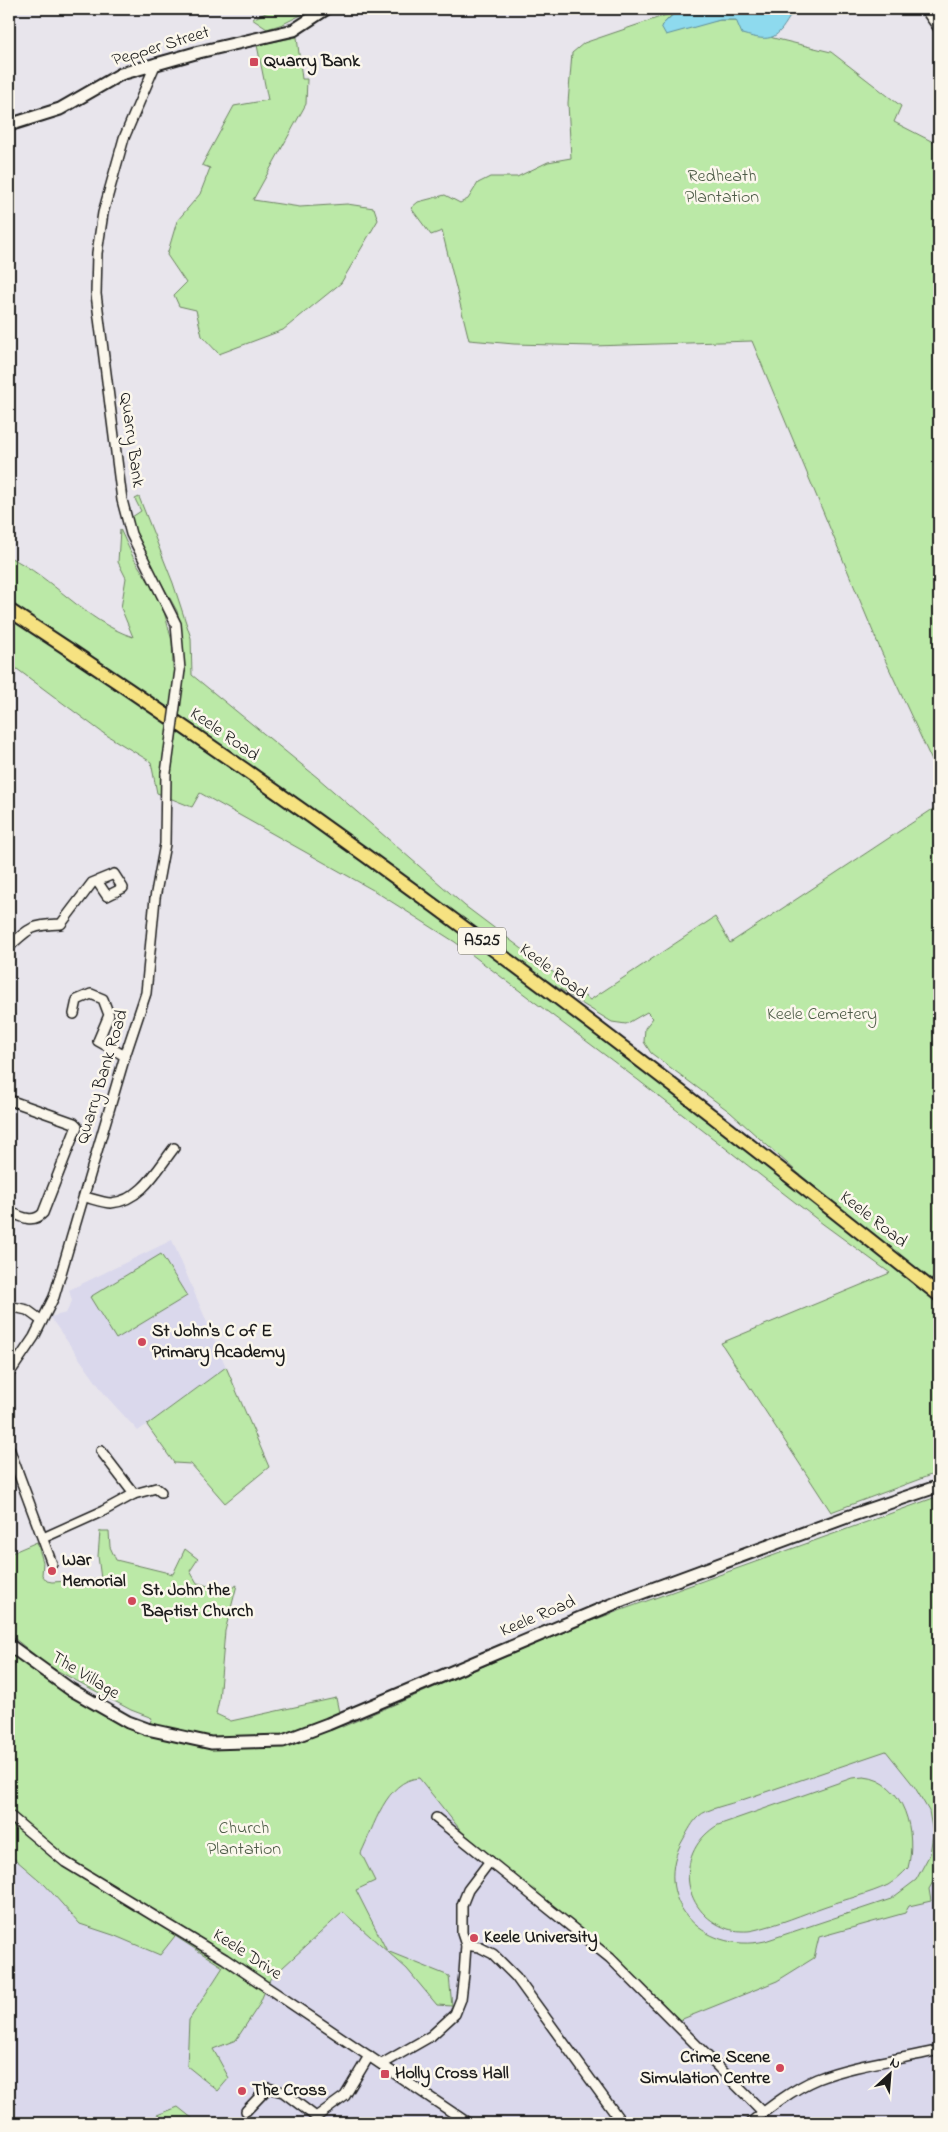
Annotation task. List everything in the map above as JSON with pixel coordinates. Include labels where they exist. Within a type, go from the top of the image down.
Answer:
[{"type":"main road","name":"Keele Road","points":[[9,610],[233,762],[434,905],[620,1044],[939,1294]]},
{"type":"street","name":"Pepper Street","points":[[9,125],[60,109],[121,74],[156,63],[294,30],[326,9]]},
{"type":"street","points":[[925,9],[939,29]]},
{"type":"street","name":"Quarry Bank","points":[[156,63],[124,138],[103,213],[97,253],[96,294],[122,500],[132,534],[176,624],[180,670],[166,774]]},
{"type":"street","name":"Quarry Bank Road","points":[[9,1374],[34,1338],[54,1298],[125,1056],[146,993],[155,898],[165,844],[166,774]]},
{"type":"street","points":[[9,947],[25,932],[39,924],[61,924],[92,883],[97,881]]},
{"type":"street","points":[[74,1014],[77,1000],[91,994],[103,1000],[109,1015],[98,1041],[125,1056]]},
{"type":"street","points":[[9,1100],[46,1112],[77,1126],[43,1213],[39,1218],[33,1220],[9,1211]]},
{"type":"street","points":[[85,1197],[110,1203],[130,1198],[141,1190],[174,1148]]},
{"type":"street","points":[[9,1306],[27,1310],[42,1321]]},
{"type":"street","points":[[9,1448],[44,1538],[52,1564]]},
{"type":"street","points":[[101,1451],[134,1494]]},
{"type":"street","name":"Keele Road","points":[[147,1729],[211,1743],[283,1741],[345,1717],[625,1599],[847,1517],[939,1486]]},
{"type":"street","points":[[44,1538],[58,1536],[134,1494],[151,1488],[156,1488],[161,1492]]},
{"type":"street","name":"The Village","points":[[9,1645],[70,1689],[128,1722],[147,1729]]},
{"type":"street","name":"Keele Drive","points":[[9,1815],[65,1862],[225,1959],[468,2123]]},
{"type":"street","points":[[436,1818],[610,1958],[763,2112]]},
{"type":"street","points":[[382,2064],[431,2036],[455,2014],[464,1986],[466,1945],[462,1932],[462,1905],[468,1890],[490,1861]]},
{"type":"street","points":[[466,1945],[479,1946],[493,1954],[516,1977],[622,2123]]},
{"type":"street","points":[[750,2123],[763,2112],[816,2080],[854,2068],[939,2050]]},
{"type":"street","points":[[246,2111],[268,2088],[282,2092],[317,2120],[344,2096],[369,2056]]},
{"type":"shaded area","name":"St John's C of E Primary Academy","points":[[172,1240],[226,1367],[138,1431],[106,1396],[50,1317],[66,1313],[72,1301],[69,1290]]},
{"type":"shaded area","name":"Keele University","points":[[939,1496],[939,2123],[9,2123],[9,1658],[141,1738],[342,1727],[577,1626]]},
{"type":"green space","points":[[275,9],[313,9],[283,24],[267,29],[252,19]]},
{"type":"green space","name":"Redheath Plantation","points":[[675,12],[662,25],[700,24],[720,20],[736,20],[773,38],[831,52],[901,106],[894,122],[939,145],[939,776],[881,651],[752,341],[593,346],[514,344],[469,340],[442,231],[431,235],[411,208],[418,202],[445,195],[460,203],[468,199],[478,183],[490,177],[517,177],[548,162],[571,158],[568,103],[572,53],[584,43]]},
{"type":"green space","points":[[297,37],[302,79],[307,79],[306,104],[253,200],[300,207],[347,204],[374,208],[378,220],[341,283],[283,330],[219,354],[202,336],[196,310],[179,306],[174,295],[186,283],[167,255],[177,221],[200,194],[210,168],[202,165],[234,106],[268,100],[257,45]]},
{"type":"green space","name":"Keele Cemetery","points":[[139,497],[173,583],[191,638],[192,675],[318,778],[465,906],[590,1000],[715,917],[730,943],[939,805],[939,1287],[798,1173],[730,1112],[651,1053],[644,1042],[645,1028],[653,1018],[647,1012],[626,1024],[612,1022],[584,1005],[517,960],[264,776],[9,603],[9,557],[40,576],[99,621],[133,637],[121,608],[126,578],[118,562],[120,529],[134,559],[159,598],[163,608],[172,641],[173,669],[184,671],[181,627],[177,611],[146,555],[131,522],[132,517],[141,511],[135,499]]},
{"type":"green space","points":[[9,617],[247,780],[482,949],[713,1123],[939,1304],[939,1472],[831,1512],[721,1343],[890,1273],[823,1224],[638,1080],[455,942],[373,890],[200,793],[192,807],[157,793],[151,762],[103,733],[9,663]]},
{"type":"green space","points":[[161,1254],[187,1296],[116,1339],[90,1297]]},
{"type":"green space","points":[[226,1367],[269,1467],[225,1503],[191,1464],[174,1463],[147,1425]]},
{"type":"green space","name":"Church Plantation","points":[[939,1496],[939,1871],[929,1889],[931,1901],[909,1906],[905,1913],[819,1937],[814,1958],[777,1981],[680,2020],[625,1966],[462,1832],[419,1778],[408,1781],[398,1787],[382,1806],[361,1853],[375,1881],[356,1890],[387,1951],[449,1976],[452,2006],[437,2005],[407,1969],[343,1912],[270,1979],[259,2005],[236,2040],[213,2049],[229,2078],[218,2091],[187,2066],[189,2020],[223,1967],[175,1936],[160,1955],[113,1935],[80,1924],[45,1885],[9,1854],[9,1645],[147,1729],[152,1718],[131,1710],[47,1665],[9,1634],[9,1554],[37,1542],[43,1562],[42,1575],[47,1581],[101,1579],[98,1556],[100,1531],[109,1531],[110,1547],[116,1560],[173,1574],[185,1549],[198,1559],[190,1571],[197,1583],[222,1589],[232,1588],[237,1585],[225,1631],[216,1714],[231,1721],[336,1698],[342,1727],[577,1626]],"holes":[[[886,1751],[914,1786],[929,1811],[933,1834],[930,1854],[916,1880],[891,1899],[765,1941],[742,1943],[721,1939],[702,1930],[688,1917],[678,1900],[673,1881],[675,1860],[684,1838],[702,1813]]]},
{"type":"green space","points":[[864,1777],[878,1781],[889,1788],[905,1811],[911,1840],[910,1854],[908,1868],[896,1879],[888,1885],[873,1891],[751,1931],[728,1929],[712,1921],[700,1909],[692,1895],[688,1880],[689,1864],[695,1849],[704,1836],[718,1825],[852,1778]]},
{"type":"green space","points":[[178,2107],[198,2123],[156,2123],[157,2115]]},
{"type":"water","points":[[679,9],[791,9],[792,13],[782,29],[773,37],[761,38],[742,34],[736,20],[720,20],[666,35],[661,26]]},
{"type":"place","name":"Quarry Bank","points":[[254,62]]},
{"type":"place","name":"St John's C of E Primary Academy","points":[[142,1342]]},
{"type":"place","name":"War Memorial","points":[[52,1571]]},
{"type":"place","name":"St. John the Baptist Church","points":[[132,1601]]},
{"type":"place","name":"Keele University","points":[[474,1938]]},
{"type":"place","name":"Crime Scene Simulation Centre","points":[[780,2068]]},
{"type":"place","name":"Holly Cross Hall","points":[[385,2074]]},
{"type":"place","name":"The Cross","points":[[242,2091]]}]
